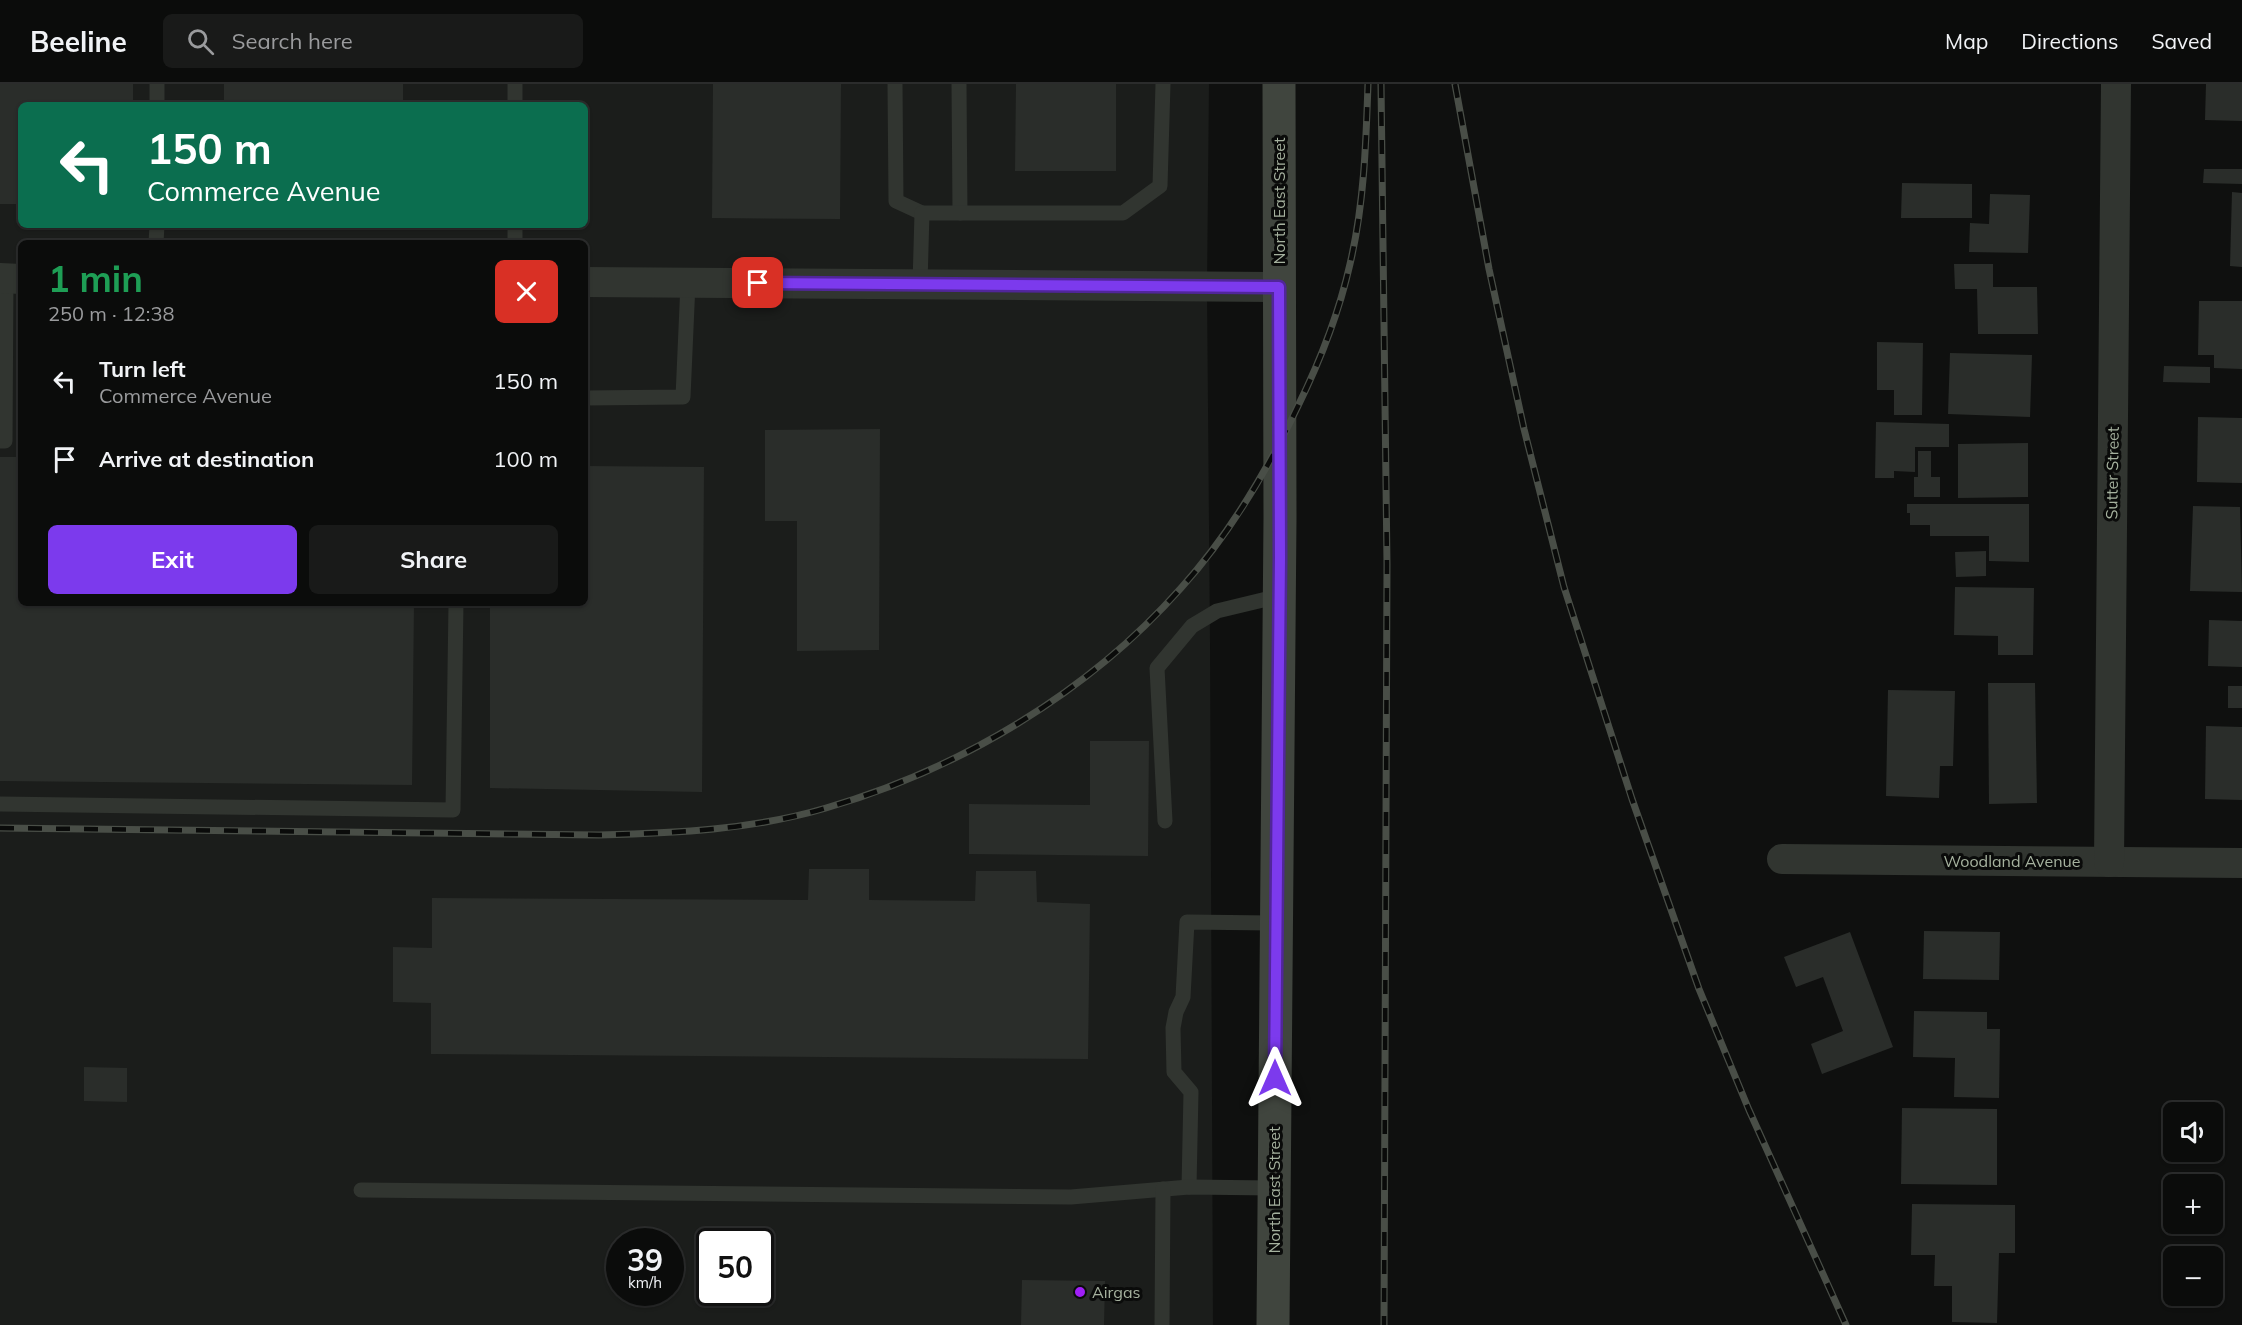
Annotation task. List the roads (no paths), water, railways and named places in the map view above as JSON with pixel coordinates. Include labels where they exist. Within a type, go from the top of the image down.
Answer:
[{"type":"main road","name":"North East Street","points":[[1273,1325],[1279,596],[1280,84]]},
{"type":"street","name":"Sutter Street","points":[[2109,861],[2116,84]]},
{"type":"street","points":[[588,282],[1279,287]]},
{"type":"street","name":"Woodland Avenue","points":[[1782,859],[2242,862]]},
{"type":"lane","points":[[157,84],[157,102]]},
{"type":"lane","points":[[515,84],[515,102]]},
{"type":"lane","points":[[895,84],[896,201],[922,213],[1123,213],[1160,186],[1163,84]]},
{"type":"lane","points":[[959,84],[960,213]]},
{"type":"lane","points":[[920,284],[922,213]]},
{"type":"lane","points":[[0,441],[5,441],[9,278]]},
{"type":"lane","points":[[588,398],[683,397],[688,283]]},
{"type":"lane","points":[[1165,820],[1157,668],[1192,626],[1217,611],[1279,596]]},
{"type":"lane","points":[[0,804],[453,810],[456,606]]},
{"type":"lane","points":[[1189,1187],[1191,1092],[1174,1072],[1173,1028],[1176,1012],[1183,997],[1187,922],[1276,923]]},
{"type":"lane","points":[[361,1190],[1071,1197],[1189,1187],[1274,1188]]},
{"type":"lane","points":[[1162,1325],[1163,1189]]},
{"type":"railway","points":[[0,828],[599,835],[713,829],[770,821],[826,808],[876,792],[973,749],[1019,723],[1063,693],[1145,626],[1216,546],[1260,478],[1314,372],[1335,319],[1346,282],[1355,242],[1361,197],[1368,84]]},
{"type":"railway","points":[[1381,84],[1387,564],[1384,1325]]},
{"type":"railway","points":[[1455,84],[1489,269],[1524,429],[1564,587],[1632,799],[1699,989],[1749,1110],[1846,1325]]},
{"type":"place","name":"Airgas","points":[[1080,1292]]}]
